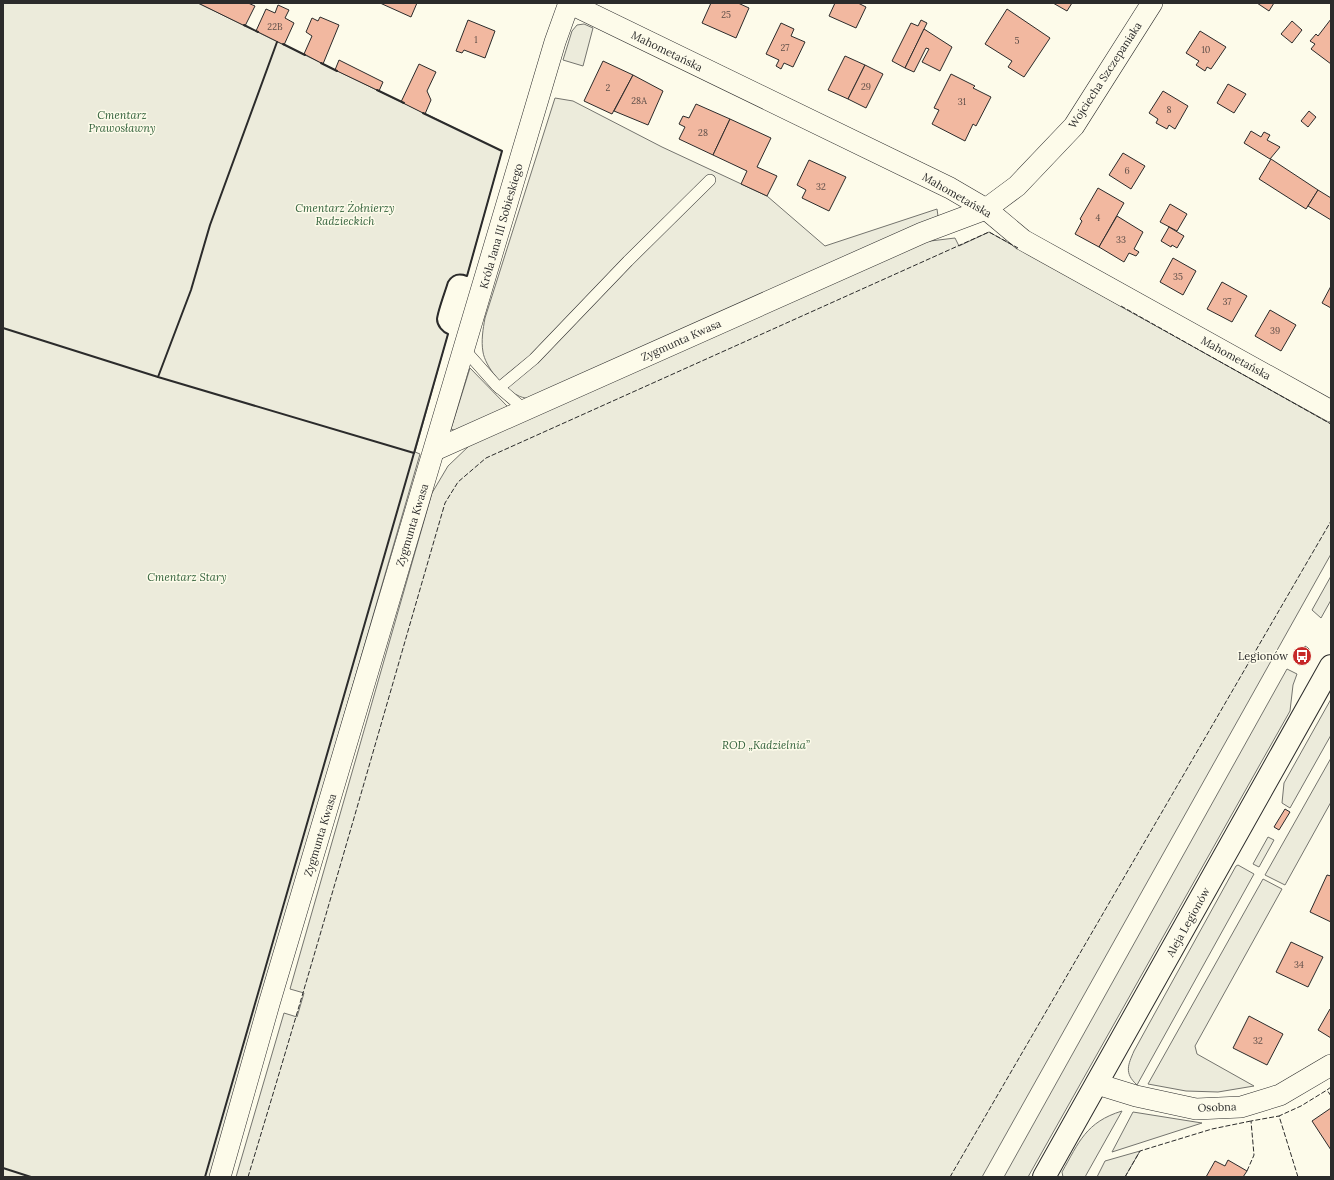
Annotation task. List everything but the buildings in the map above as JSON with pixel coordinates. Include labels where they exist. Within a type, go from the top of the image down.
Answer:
[{"type":"street","name":"Mahometańska","points":[[569,3],[950,188],[986,209],[1023,240],[1331,412]]},
{"type":"street","name":"Króla Jana III Sobieskiego","points":[[435,450],[555,42],[569,3]]},
{"type":"street","name":"Wojciecha Szczepaniaka","points":[[986,209],[1017,186],[1074,126],[1152,3]]},
{"type":"street","name":"Zygmunta Kwasa","points":[[220,1177],[269,1004],[435,450],[922,233],[986,209]]},
{"type":"street","name":"Aleja Legionów","points":[[1044,1177],[1331,666]]},
{"type":"street","name":"Osobna","points":[[1097,1084],[1136,1096],[1196,1109],[1241,1107],[1280,1095],[1331,1065]]},
{"type":"lane","points":[[499,388],[534,359],[628,261],[710,180]]},
{"type":"lane","points":[[464,349],[499,388],[525,410]]},
{"type":"green space","points":[[3,3],[198,3],[502,151],[467,276],[456,275],[450,279],[439,311],[437,319],[438,324],[442,330],[448,334],[415,452],[420,454],[210,1177],[3,1177]]},
{"type":"green space","points":[[584,24],[593,28],[583,66],[563,60],[572,31],[577,25]]},
{"type":"green space","points":[[555,98],[573,101],[662,147],[767,196],[825,246],[937,209],[938,216],[886,242],[529,399],[518,396],[501,383],[487,364],[482,348],[482,339],[485,318]]},
{"type":"green space","name":"ROD „Kadzielnia”","points":[[989,232],[1331,424],[1331,554],[982,1177],[236,1177],[284,1013],[297,1017],[304,993],[290,989],[432,493],[448,466],[470,445],[922,242],[955,238],[959,246]]},
{"type":"green space","points":[[470,368],[507,406],[505,410],[459,432],[451,429]]},
{"type":"green space","points":[[1331,576],[1331,600],[1321,618],[1312,610]]},
{"type":"green space","points":[[1287,669],[1297,674],[1293,685],[1290,711],[1028,1177],[1004,1177]]},
{"type":"green space","points":[[1331,699],[1331,735],[1290,808],[1282,803],[1284,783]]},
{"type":"green space","points":[[1331,758],[1331,802],[1285,885],[1265,875]]},
{"type":"green space","points":[[1268,837],[1274,840],[1259,867],[1253,864]]},
{"type":"green space","points":[[1238,865],[1254,874],[1137,1085],[1130,1077],[1128,1069],[1134,1051],[1236,866]]},
{"type":"green space","points":[[1263,879],[1282,889],[1195,1046],[1197,1054],[1254,1086],[1218,1092],[1186,1091],[1148,1084]]},
{"type":"green space","points":[[1122,1111],[1085,1177],[1063,1177],[1062,1172],[1073,1151],[1085,1134],[1100,1121]]},
{"type":"green space","points":[[1133,1112],[1202,1123],[1112,1152]]},
{"type":"green space","points":[[1140,1151],[1125,1177],[1097,1177],[1105,1161]]},
{"type":"fence","points":[[248,1177],[445,503],[458,482],[486,458],[989,232],[1018,248]]},
{"type":"fence","points":[[1121,306],[1331,424]]},
{"type":"fence","points":[[950,1177],[1331,521]]},
{"type":"fence","points":[[1331,1087],[1327,1090],[1331,1096]]},
{"type":"fence","points":[[1298,1177],[1279,1116],[1301,1106],[1327,1090]]},
{"type":"fence","points":[[1247,1171],[1254,1155],[1251,1121],[1279,1116]]},
{"type":"fence","points":[[1125,1177],[1140,1151],[1212,1129],[1251,1121]]},
{"type":"wall","points":[[244,25],[258,32]]},
{"type":"wall","points":[[277,42],[210,225],[191,290],[158,377],[414,453],[448,334],[444,332],[437,322],[440,306],[450,279],[456,275],[467,276],[502,151],[423,113]]},
{"type":"wall","points":[[283,44],[305,55]]},
{"type":"wall","points":[[321,63],[337,71]]},
{"type":"wall","points":[[377,90],[404,103]]},
{"type":"wall","points":[[3,328],[158,377]]},
{"type":"wall","points":[[205,1177],[414,453]]},
{"type":"wall","points":[[3,1168],[31,1177]]},
{"type":"place","name":"Legionów","points":[[1302,656]]},
{"type":"park label","name":"Cmentarz Prawosławny","points":[[122,121]]},
{"type":"park label","name":"Cmentarz Żołnierzy Radzieckich","points":[[345,214]]},
{"type":"park label","name":"Cmentarz Stary","points":[[187,577]]}]
